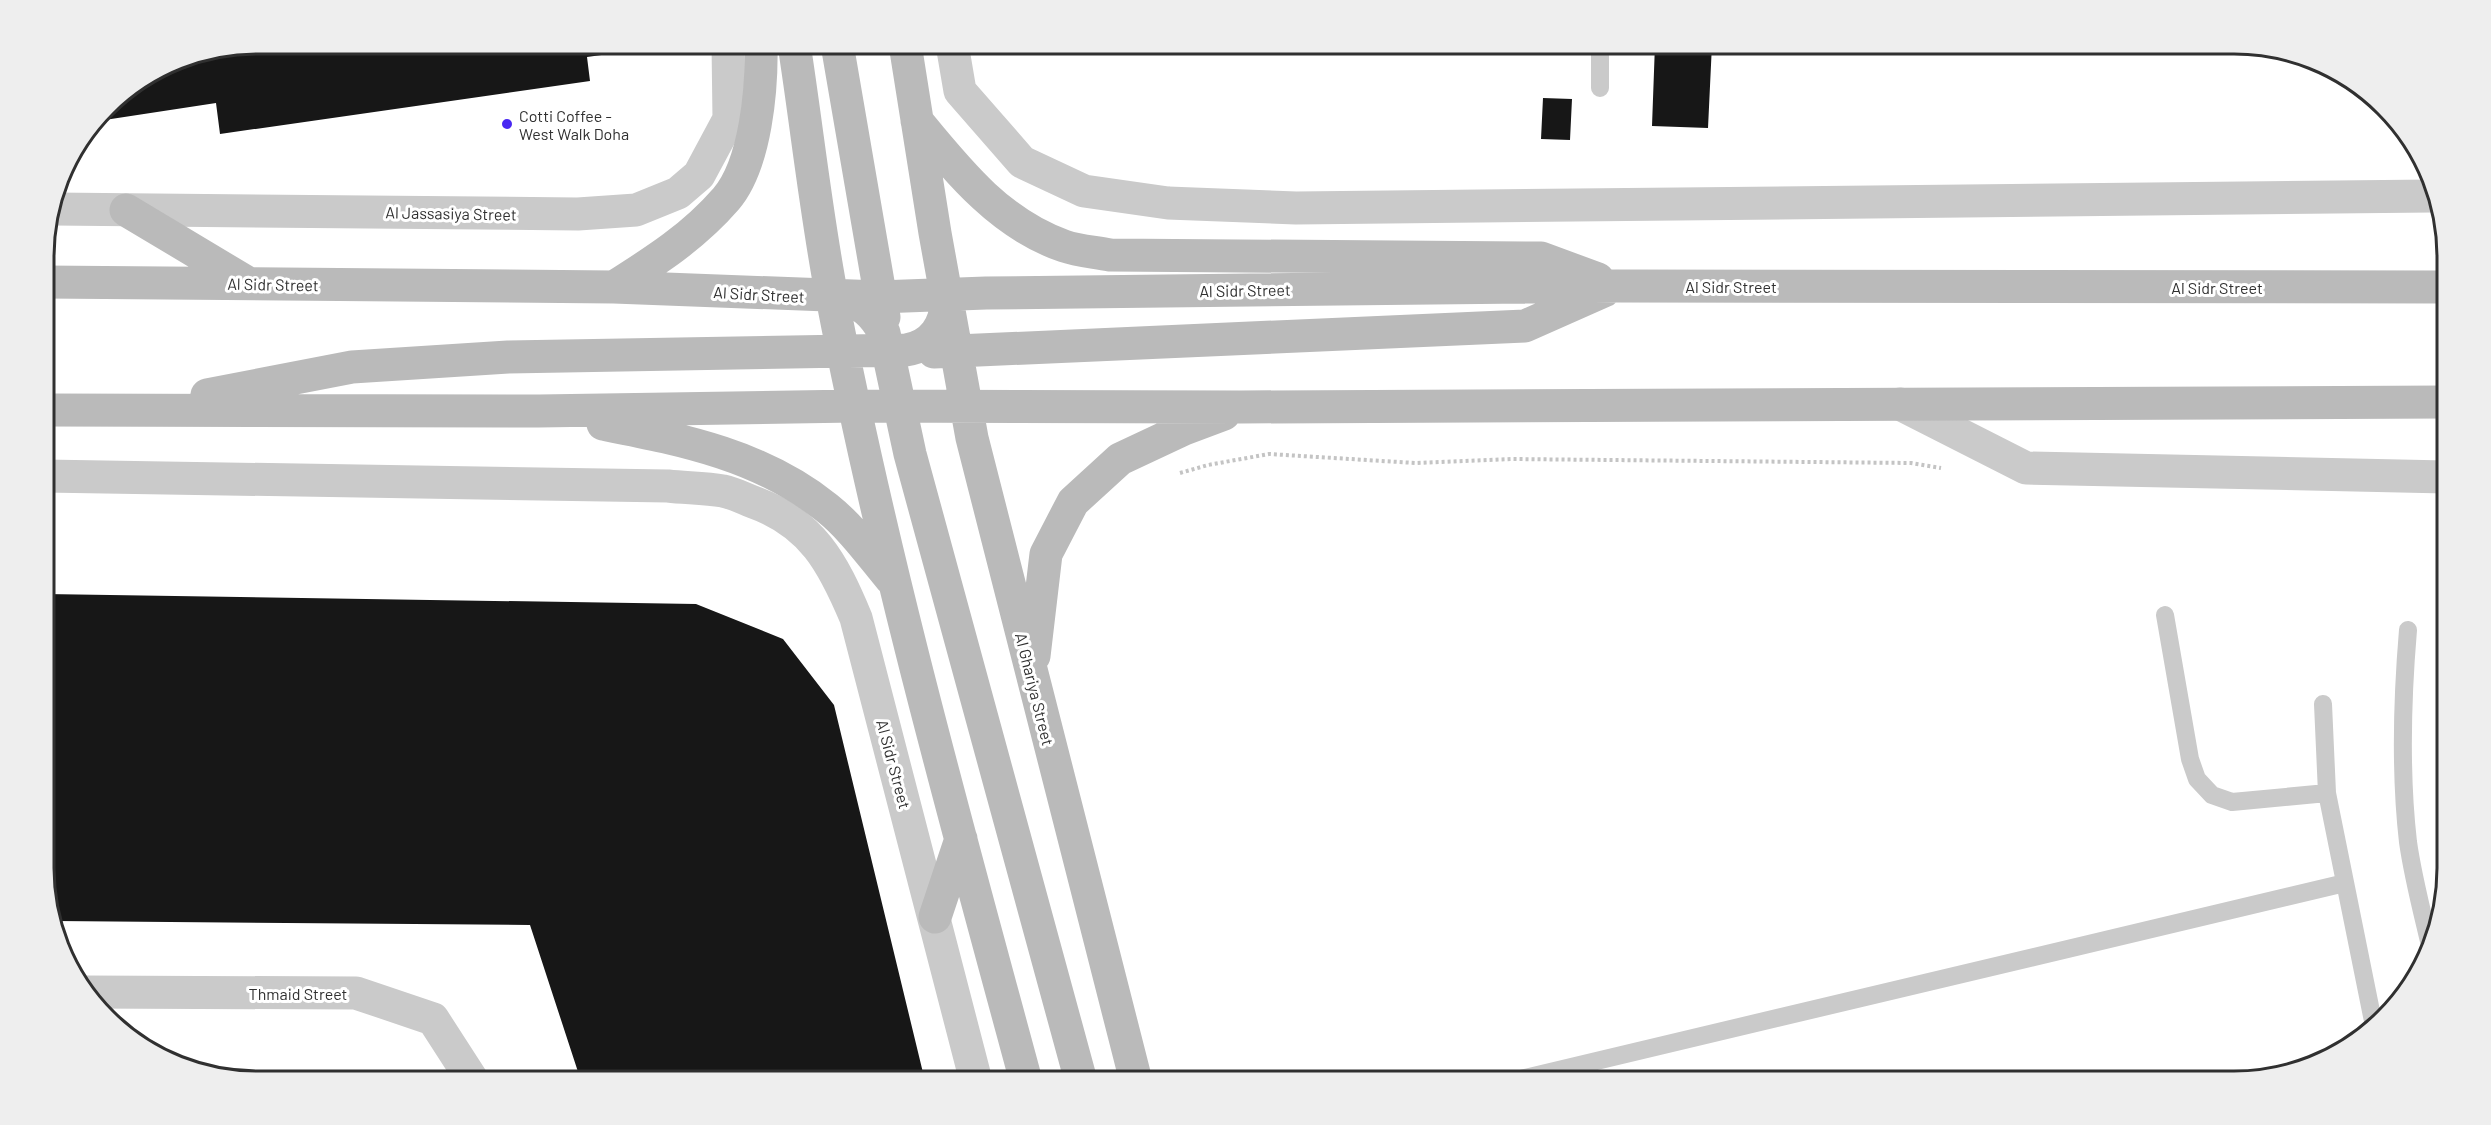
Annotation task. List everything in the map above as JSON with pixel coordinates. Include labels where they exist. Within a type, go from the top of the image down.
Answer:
[{"type":"main road","points":[[614,287],[674,249],[727,197],[749,154],[761,73],[761,54]]},
{"type":"main road","points":[[796,54],[832,297],[855,406],[896,585],[1023,1071]]},
{"type":"main road","points":[[839,54],[879,297],[910,454],[1078,1071]]},
{"type":"main road","points":[[855,406],[853,383],[858,371],[873,357],[912,349],[933,337],[944,318],[946,295],[906,54]]},
{"type":"main road","points":[[916,121],[989,202],[1021,226],[1064,246],[1110,255],[1541,258],[1617,286]]},
{"type":"main road","points":[[126,210],[250,284]]},
{"type":"main road","name":"Al Sidr Street","points":[[54,282],[614,287],[832,297],[1617,286],[2436,283]]},
{"type":"main road","points":[[134,409],[352,367],[508,357],[891,353],[1525,326],[1617,286]]},
{"type":"main road","name":"Al Ghariya Street","points":[[946,295],[974,446],[1133,1071]]},
{"type":"main road","points":[[832,297],[857,303],[868,311],[880,326],[899,371],[915,388],[938,400],[966,406]]},
{"type":"main road","points":[[54,410],[539,411],[855,406],[1241,407],[2437,402]]},
{"type":"main road","points":[[1031,676],[1046,554],[1073,502],[1120,459],[1184,429],[1241,407]]},
{"type":"main road","points":[[539,411],[692,442],[727,453],[780,476],[828,509],[861,542],[896,585]]},
{"type":"main road","points":[[935,917],[961,839]]},
{"type":"street","name":"Al Jassasiya Street","points":[[60,209],[578,214],[636,210],[678,193],[699,175],[729,119],[728,54]]},
{"type":"street","points":[[954,54],[960,91],[1022,162],[1084,191],[1168,203],[1296,208],[2427,196]]},
{"type":"street","points":[[1900,404],[2026,468],[2437,477]]},
{"type":"street","name":"Al Sidr Street","points":[[54,476],[668,486],[725,492],[773,509],[797,526],[820,548],[841,582],[856,618],[935,917]]},
{"type":"street","points":[[935,917],[974,1071]]},
{"type":"street","name":"Thmaid Street","points":[[97,992],[356,993],[433,1019],[466,1071]]},
{"type":"lane","points":[[1600,54],[1600,88]]},
{"type":"lane","points":[[2165,615],[2190,759],[2197,779],[2212,795],[2232,802],[2327,792]]},
{"type":"lane","points":[[2408,630],[2404,689],[2404,786],[2409,844],[2427,930]]},
{"type":"lane","points":[[2323,705],[2327,792],[2372,1016]]},
{"type":"lane","points":[[1554,1071],[2345,884]]},
{"type":"path","points":[[1174,475],[1208,465],[1269,454],[1415,463],[1511,459],[1911,463],[1947,471]]},
{"type":"building","points":[[257,54],[609,54],[587,57],[590,81],[220,134],[216,103],[109,119],[123,104],[156,81],[180,69],[231,56]]},
{"type":"building","points":[[1655,54],[1712,54],[1708,128],[1652,126]]},
{"type":"building","points":[[1543,98],[1572,99],[1570,140],[1541,139]]},
{"type":"building","points":[[54,594],[696,604],[783,639],[834,705],[923,1071],[578,1071],[530,925],[61,921],[54,868]]},
{"type":"place","name":"Cotti Coffee - West Walk Doha","points":[[507,124]]}]
